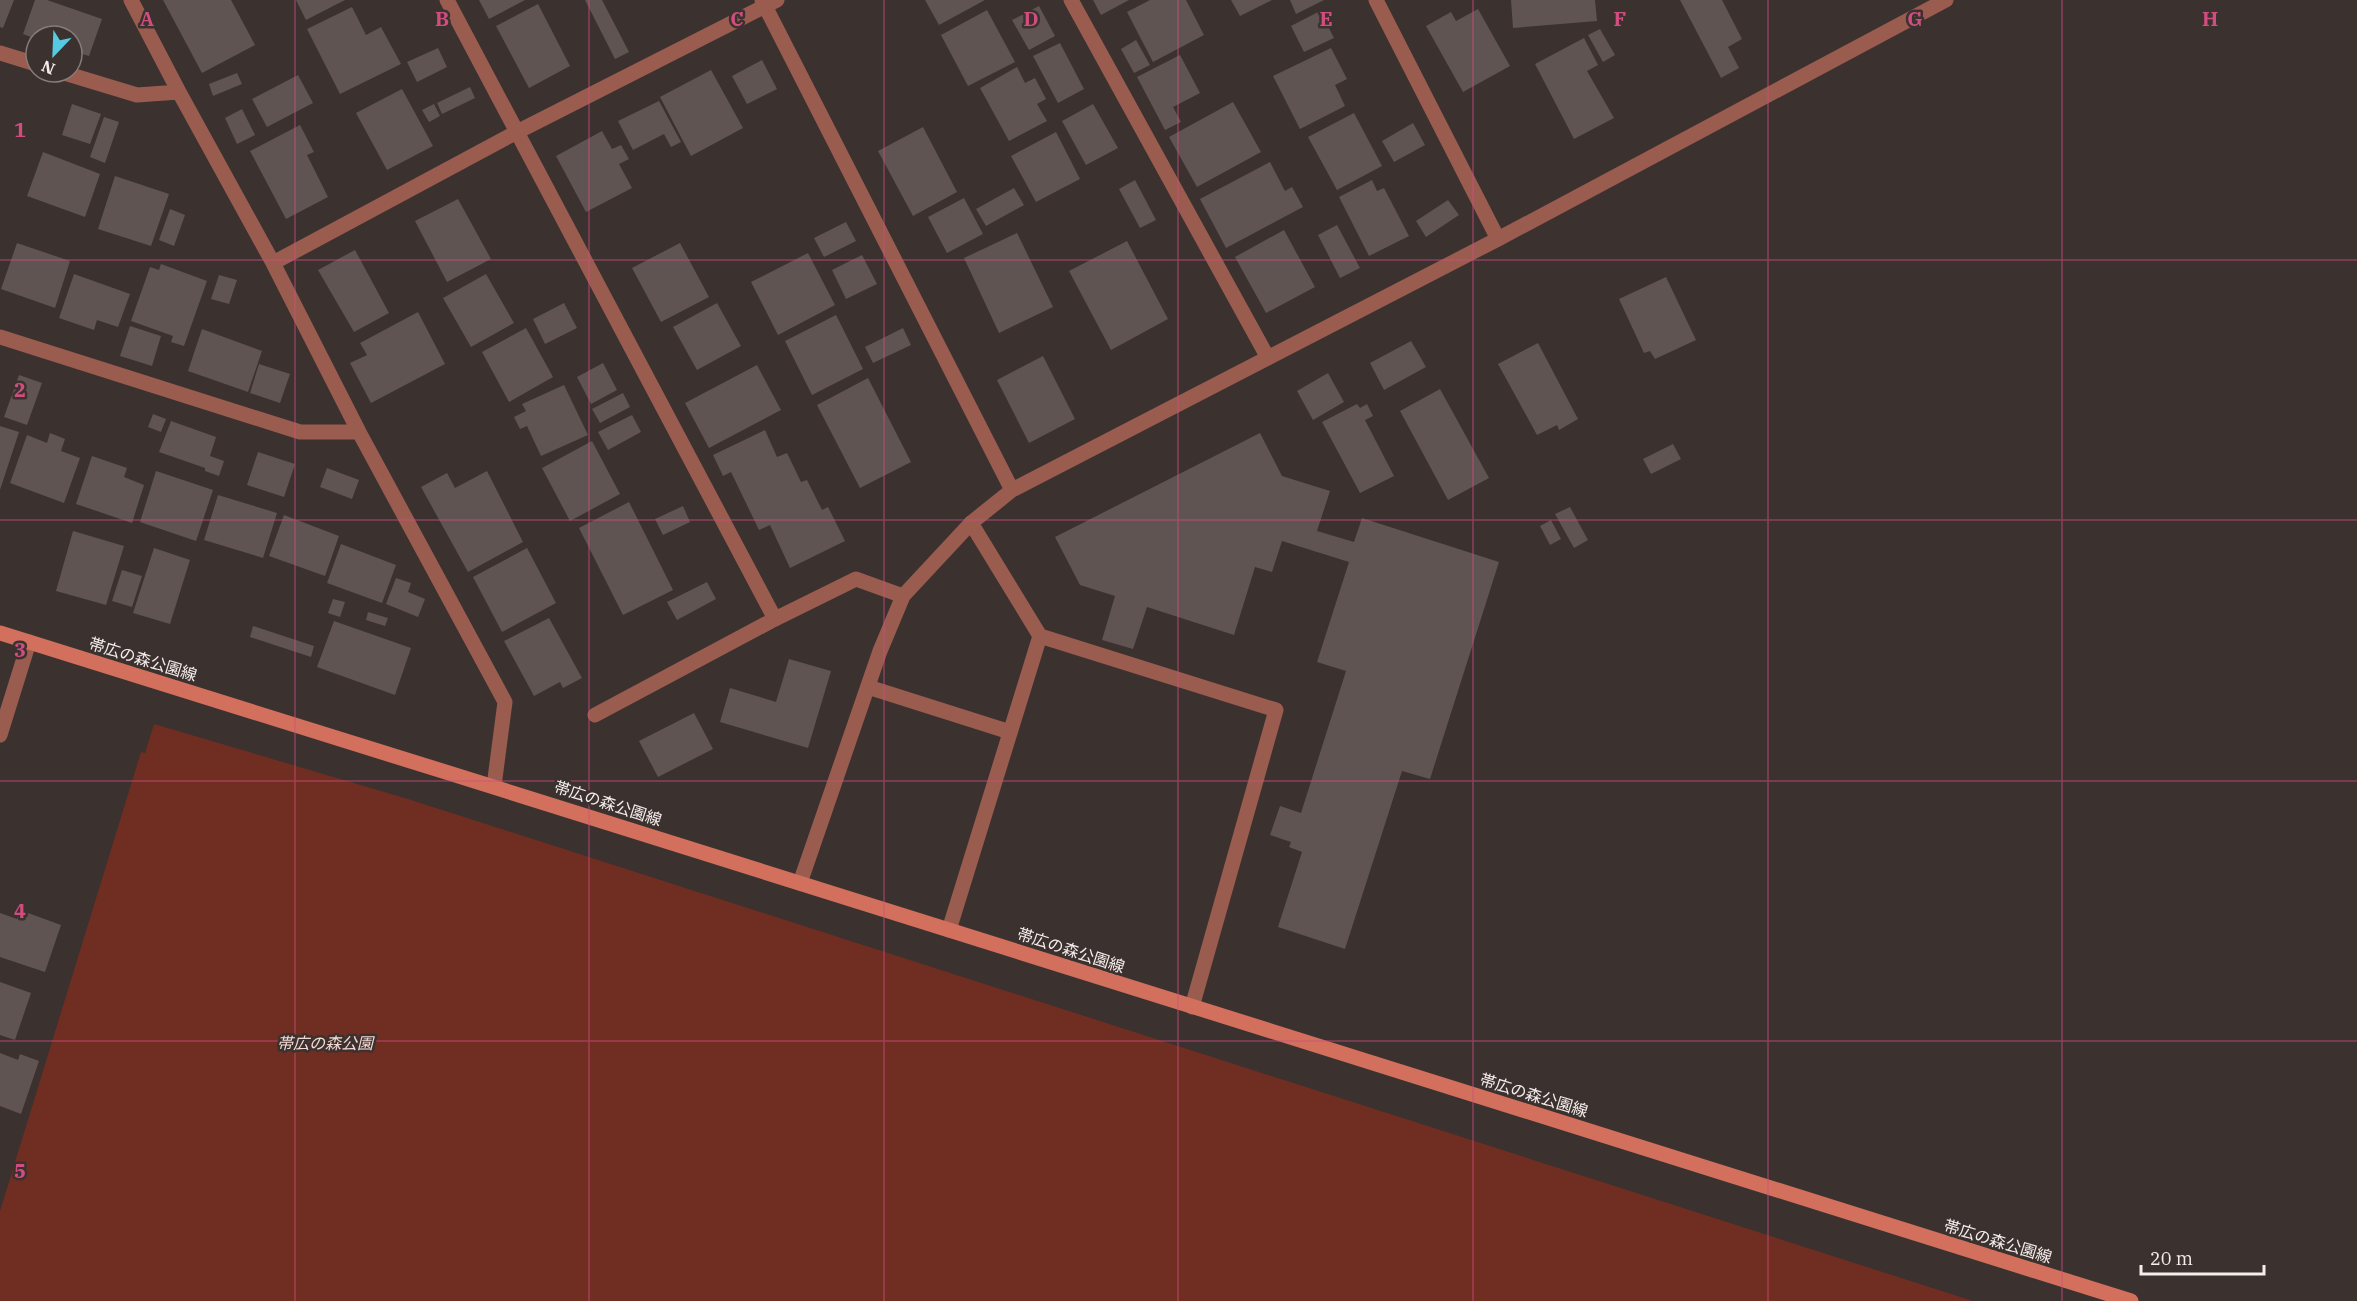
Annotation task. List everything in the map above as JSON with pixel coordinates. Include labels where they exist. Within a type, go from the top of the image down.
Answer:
[{"type":"main road","name":"帯広の森公園線","points":[[0,633],[2131,1301]]},
{"type":"street","points":[[131,0],[273,262],[359,432],[506,702],[494,786]]},
{"type":"street","points":[[447,0],[775,619]]},
{"type":"street","points":[[1071,0],[1268,358]]},
{"type":"street","points":[[1376,0],[1498,238]]},
{"type":"street","points":[[800,883],[868,687],[903,596],[972,523],[1012,490],[1498,238],[1946,0]]},
{"type":"street","points":[[273,262],[768,2],[1012,490]]},
{"type":"street","points":[[0,53],[24,60]]},
{"type":"street","points":[[84,79],[137,95],[179,92]]},
{"type":"street","points":[[0,337],[300,432],[359,432]]},
{"type":"street","points":[[972,523],[1040,636],[1276,710],[1192,1007]]},
{"type":"street","points":[[595,715],[775,619],[856,579],[903,596]]},
{"type":"street","points":[[949,930],[1040,636]]},
{"type":"street","points":[[0,735],[29,642]]},
{"type":"street","points":[[868,687],[1010,732]]},
{"type":"green space","name":"帯広の森公園","points":[[154,724],[408,799],[1973,1301],[0,1301],[0,1211],[141,752],[145,753]]},
{"type":"building","points":[[0,0],[14,0],[3,28],[0,27]]},
{"type":"building","points":[[35,0],[47,0],[102,19],[89,56],[84,55],[84,24],[27,24]]},
{"type":"building","points":[[163,0],[231,0],[255,45],[202,73]]},
{"type":"building","points":[[296,0],[345,0],[306,20]]},
{"type":"building","points":[[479,0],[525,0],[489,19]]},
{"type":"building","points":[[585,0],[602,0],[629,52],[615,59]]},
{"type":"building","points":[[925,0],[985,0],[939,25]]},
{"type":"building","points":[[1093,0],[1129,0],[1101,15]]},
{"type":"building","points":[[1150,0],[1186,0],[1204,35],[1153,62],[1127,12]]},
{"type":"building","points":[[1231,0],[1272,0],[1240,16]]},
{"type":"building","points":[[1290,0],[1324,0],[1296,14]]},
{"type":"building","points":[[1511,0],[1595,0],[1597,21],[1513,28]]},
{"type":"building","points":[[1680,0],[1722,0],[1742,39],[1728,47],[1739,68],[1721,78]]},
{"type":"building","points":[[538,4],[570,66],[529,88],[496,26]]},
{"type":"building","points":[[1039,6],[1055,36],[1029,50],[1012,20]]},
{"type":"building","points":[[352,7],[366,35],[381,27],[401,64],[340,94],[307,29]]},
{"type":"building","points":[[1478,9],[1510,66],[1463,92],[1426,26],[1451,12],[1456,21]]},
{"type":"building","points":[[987,10],[1015,62],[968,86],[941,35]]},
{"type":"building","points":[[1320,11],[1334,38],[1304,52],[1291,26]]},
{"type":"building","points":[[1600,29],[1615,55],[1603,62],[1588,35]]},
{"type":"building","points":[[1584,38],[1598,65],[1587,71],[1614,118],[1574,139],[1535,64]]},
{"type":"building","points":[[1136,40],[1150,65],[1134,73],[1121,49]]},
{"type":"building","points":[[1060,43],[1084,89],[1058,103],[1033,56]]},
{"type":"building","points":[[438,48],[447,67],[417,82],[407,62]]},
{"type":"building","points":[[1331,48],[1347,79],[1335,85],[1345,106],[1300,129],[1273,76]]},
{"type":"building","points":[[1180,55],[1200,93],[1173,107],[1181,122],[1165,130],[1137,77]]},
{"type":"building","points":[[762,60],[777,89],[747,104],[732,76]]},
{"type":"building","points":[[1017,67],[1025,83],[1035,78],[1046,99],[1037,104],[1047,121],[1009,141],[980,88]]},
{"type":"building","points":[[711,70],[743,128],[691,156],[660,97]]},
{"type":"building","points":[[237,73],[242,84],[213,96],[209,84]]},
{"type":"building","points":[[298,75],[313,103],[267,127],[252,99]]},
{"type":"building","points":[[470,87],[475,98],[442,114],[437,103]]},
{"type":"building","points":[[402,89],[433,146],[387,170],[356,113]]},
{"type":"building","points":[[659,101],[681,142],[671,147],[664,134],[633,150],[618,121]]},
{"type":"building","points":[[1233,102],[1261,152],[1197,187],[1169,137]]},
{"type":"building","points":[[72,104],[101,114],[90,144],[62,135]]},
{"type":"building","points":[[434,104],[440,116],[429,122],[422,110]]},
{"type":"building","points":[[1093,104],[1118,148],[1086,165],[1062,121]]},
{"type":"building","points":[[242,109],[255,135],[237,144],[225,118]]},
{"type":"building","points":[[1354,113],[1382,166],[1337,190],[1308,137]]},
{"type":"building","points":[[104,117],[119,122],[105,163],[90,157]]},
{"type":"building","points":[[1413,123],[1425,145],[1394,162],[1382,141]]},
{"type":"building","points":[[300,125],[314,152],[307,155],[328,197],[286,219],[250,151]]},
{"type":"building","points":[[923,127],[957,192],[913,216],[878,151]]},
{"type":"building","points":[[602,131],[612,149],[621,145],[629,159],[619,164],[632,188],[586,212],[556,156]]},
{"type":"building","points":[[1056,132],[1080,179],[1036,202],[1011,156]]},
{"type":"building","points":[[43,152],[100,174],[85,217],[27,196]]},
{"type":"building","points":[[1270,162],[1285,191],[1292,187],[1303,207],[1226,248],[1200,199]]},
{"type":"building","points":[[115,176],[169,194],[151,246],[98,229]]},
{"type":"building","points":[[1135,180],[1156,220],[1140,228],[1119,189]]},
{"type":"building","points":[[1372,180],[1377,191],[1384,188],[1409,236],[1369,256],[1339,197]]},
{"type":"building","points":[[1014,188],[1024,205],[986,226],[976,209]]},
{"type":"building","points":[[964,198],[983,234],[947,253],[928,217]]},
{"type":"building","points":[[458,199],[491,259],[447,282],[415,221]]},
{"type":"building","points":[[1448,200],[1459,215],[1426,237],[1416,221]]},
{"type":"building","points":[[170,209],[185,215],[174,246],[159,240]]},
{"type":"building","points":[[846,222],[856,241],[824,257],[814,238]]},
{"type":"building","points":[[1337,225],[1360,268],[1340,278],[1318,235]]},
{"type":"building","points":[[1284,230],[1315,287],[1266,313],[1235,257]]},
{"type":"building","points":[[1017,233],[1053,307],[999,333],[964,258]]},
{"type":"building","points":[[1127,241],[1168,319],[1111,350],[1069,271]]},
{"type":"building","points":[[17,243],[70,261],[55,308],[1,289]]},
{"type":"building","points":[[680,243],[709,297],[661,322],[632,268]]},
{"type":"building","points":[[355,250],[389,313],[354,332],[318,270]]},
{"type":"building","points":[[808,253],[835,305],[778,335],[751,282]]},
{"type":"building","points":[[862,255],[877,284],[846,299],[832,270]]},
{"type":"building","points":[[161,264],[207,281],[184,346],[171,342],[173,336],[131,321],[150,267],[159,270]]},
{"type":"building","points":[[74,274],[130,294],[118,327],[97,320],[94,330],[59,318]]},
{"type":"building","points":[[486,274],[514,323],[471,347],[443,298]]},
{"type":"building","points":[[219,275],[237,280],[229,304],[211,299]]},
{"type":"building","points":[[1666,277],[1696,340],[1655,359],[1650,351],[1644,353],[1619,299]]},
{"type":"building","points":[[564,303],[577,328],[545,344],[533,319]]},
{"type":"building","points":[[717,303],[741,346],[697,370],[673,327]]},
{"type":"building","points":[[418,312],[445,364],[371,403],[350,363],[367,355],[360,343]]},
{"type":"building","points":[[836,315],[863,369],[812,395],[785,341]]},
{"type":"building","points":[[130,326],[161,336],[152,366],[120,356]]},
{"type":"building","points":[[526,328],[553,377],[509,402],[482,352]]},
{"type":"building","points":[[903,328],[911,345],[873,363],[865,347]]},
{"type":"building","points":[[202,329],[262,351],[248,392],[188,371]]},
{"type":"building","points":[[1411,341],[1426,367],[1384,390],[1370,363]]},
{"type":"building","points":[[1538,343],[1578,419],[1559,430],[1557,425],[1537,435],[1498,364]]},
{"type":"building","points":[[1043,356],[1075,419],[1029,443],[997,380]]},
{"type":"building","points":[[603,363],[617,390],[591,404],[577,377]]},
{"type":"building","points":[[259,364],[290,374],[280,403],[250,393]]},
{"type":"building","points":[[757,365],[781,410],[709,448],[685,403]]},
{"type":"building","points":[[1328,373],[1344,402],[1313,420],[1297,391]]},
{"type":"building","points":[[19,375],[42,383],[27,425],[4,417]]},
{"type":"building","points":[[868,378],[911,462],[860,488],[817,405]]},
{"type":"building","points":[[564,385],[588,435],[541,456],[527,426],[520,429],[514,417],[526,411],[522,404]]},
{"type":"building","points":[[1440,389],[1489,478],[1448,500],[1400,411]]},
{"type":"building","points":[[623,393],[630,407],[600,423],[592,409]]},
{"type":"building","points":[[1357,404],[1360,408],[1367,404],[1373,416],[1365,420],[1394,476],[1360,493],[1322,422]]},
{"type":"building","points":[[153,414],[166,419],[161,432],[148,427]]},
{"type":"building","points":[[632,415],[641,432],[608,450],[598,432]]},
{"type":"building","points":[[171,421],[216,437],[210,456],[224,461],[219,476],[205,471],[205,468],[159,452]]},
{"type":"building","points":[[0,426],[19,432],[0,490]]},
{"type":"building","points":[[765,430],[777,457],[787,453],[801,482],[807,480],[822,510],[828,507],[845,541],[790,568],[770,525],[759,530],[731,472],[723,476],[713,455]]},
{"type":"building","points":[[50,433],[65,439],[61,451],[80,458],[64,503],[10,483],[27,435],[47,443]]},
{"type":"building","points":[[1260,433],[1282,476],[1330,491],[1317,531],[1354,542],[1362,518],[1499,562],[1430,779],[1402,771],[1345,949],[1278,927],[1302,852],[1289,847],[1291,842],[1270,835],[1280,806],[1301,813],[1346,671],[1317,662],[1349,562],[1282,541],[1272,572],[1255,567],[1234,635],[1147,607],[1133,649],[1102,640],[1115,596],[1080,585],[1055,537]]},
{"type":"building","points":[[592,441],[620,494],[570,521],[542,468]]},
{"type":"building","points":[[1673,444],[1681,459],[1651,474],[1643,459]]},
{"type":"building","points":[[258,452],[295,464],[284,497],[247,485]]},
{"type":"building","points":[[92,456],[127,468],[124,477],[144,485],[132,523],[76,504]]},
{"type":"building","points":[[327,468],[359,480],[352,499],[320,487]]},
{"type":"building","points":[[156,471],[213,490],[196,541],[140,522]]},
{"type":"building","points":[[487,471],[523,542],[468,572],[421,487],[447,473],[455,488]]},
{"type":"building","points":[[218,495],[277,513],[263,558],[204,540]]},
{"type":"building","points":[[629,502],[673,590],[623,615],[579,528]]},
{"type":"building","points":[[683,506],[690,522],[663,535],[655,519]]},
{"type":"building","points":[[1570,507],[1588,540],[1574,548],[1555,514]]},
{"type":"building","points":[[284,515],[339,536],[325,576],[269,556]]},
{"type":"building","points":[[1551,520],[1561,539],[1550,545],[1540,526]]},
{"type":"building","points":[[73,531],[124,546],[106,605],[56,591]]},
{"type":"building","points":[[341,544],[396,565],[382,603],[327,583]]},
{"type":"building","points":[[154,548],[190,560],[170,624],[133,613]]},
{"type":"building","points":[[527,548],[556,603],[502,632],[473,577]]},
{"type":"building","points":[[122,570],[142,576],[132,607],[112,601]]},
{"type":"building","points":[[396,578],[411,583],[408,592],[425,599],[418,617],[386,604]]},
{"type":"building","points":[[707,582],[716,599],[677,620],[667,602]]},
{"type":"building","points":[[333,599],[345,602],[340,617],[328,613]]},
{"type":"building","points":[[368,612],[388,618],[385,626],[366,620]]},
{"type":"building","points":[[549,618],[582,678],[563,688],[560,682],[534,696],[504,641]]},
{"type":"building","points":[[334,621],[411,648],[395,695],[317,667]]},
{"type":"building","points":[[253,626],[314,646],[311,657],[250,637]]},
{"type":"building","points":[[789,659],[831,671],[808,748],[720,722],[730,688],[776,702]]},
{"type":"building","points":[[694,713],[713,749],[658,777],[639,741]]},
{"type":"building","points":[[20,910],[61,925],[45,972],[0,957],[0,913],[17,919]]},
{"type":"building","points":[[0,982],[31,993],[15,1040],[0,1035]]},
{"type":"building","points":[[0,1053],[18,1060],[20,1054],[39,1061],[21,1114],[0,1106]]}]
